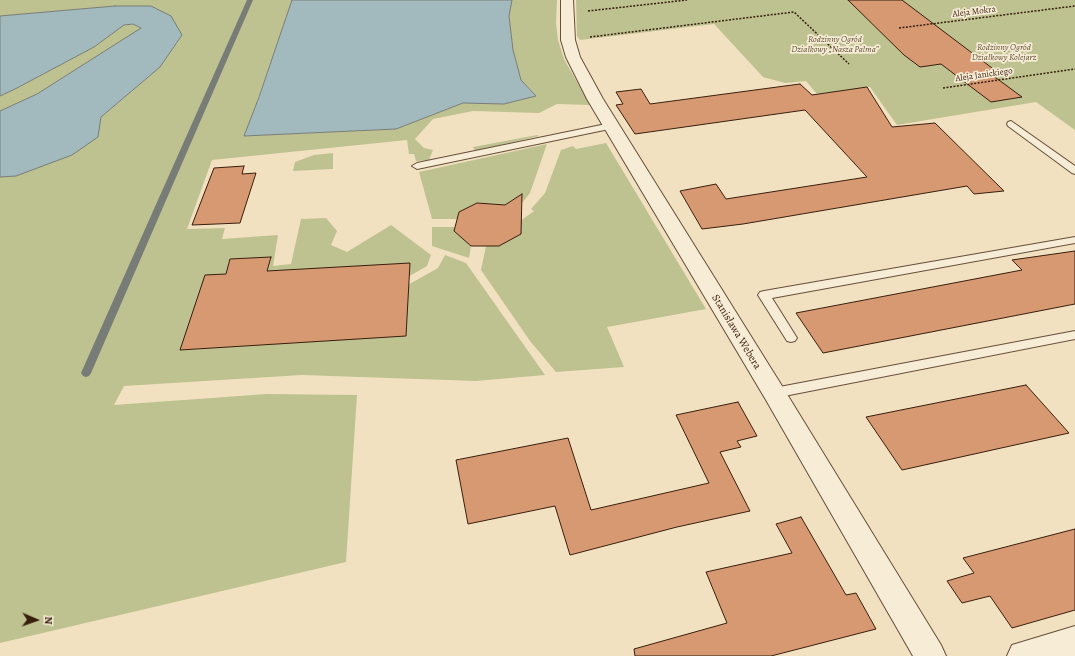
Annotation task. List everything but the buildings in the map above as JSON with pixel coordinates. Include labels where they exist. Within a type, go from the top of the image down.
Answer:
[{"type":"street","name":"Stanisława Webera","points":[[567,7],[568,38],[573,57],[611,126],[774,393],[930,656]]},
{"type":"street","points":[[1023,656],[1075,641]]},
{"type":"lane","points":[[1011,124],[1075,171]]},
{"type":"lane","points":[[417,166],[611,126]]},
{"type":"lane","points":[[791,338],[764,296],[1075,240]]},
{"type":"lane","points":[[774,393],[1075,335]]},
{"type":"path","points":[[567,7],[687,0]]},
{"type":"path","name":"Aleja Mokra","points":[[899,28],[1075,6]]},
{"type":"path","points":[[568,38],[794,12],[848,64]]},
{"type":"path","name":"Aleja Janickiego","points":[[943,88],[1075,69]]},
{"type":"green space","points":[[0,0],[292,0],[245,136],[396,129],[463,103],[504,104],[536,96],[521,80],[513,50],[509,16],[512,0],[557,0],[556,23],[558,40],[564,59],[590,105],[557,104],[539,113],[473,111],[433,119],[415,139],[424,148],[433,150],[429,160],[416,161],[414,154],[409,154],[407,140],[212,160],[187,229],[225,228],[222,239],[278,235],[273,266],[291,264],[301,219],[326,218],[337,231],[331,245],[347,252],[391,225],[431,255],[427,266],[366,301],[372,305],[438,268],[445,255],[466,263],[545,375],[476,381],[302,375],[124,386],[114,405],[267,394],[357,395],[346,562],[0,643],[0,177],[16,176],[101,117],[160,67],[182,35],[115,6],[0,16]]},
{"type":"green space","points":[[576,0],[1075,0],[1075,130],[1036,102],[897,125],[870,87],[817,94],[806,81],[785,83],[763,77],[714,24],[580,40],[577,36]]},
{"type":"green space","points":[[133,24],[142,28],[37,94],[0,111],[0,96],[94,47],[124,25]]},
{"type":"green space","points":[[537,135],[539,136],[475,151],[473,147]]},
{"type":"green space","points":[[606,143],[706,309],[607,327],[624,367],[556,372],[530,341],[481,270],[486,246],[534,211],[531,209],[545,193],[561,150],[573,146],[576,149]]},
{"type":"green space","points":[[547,144],[530,193],[522,203],[514,199],[505,205],[477,203],[459,212],[458,219],[432,219],[419,172]]},
{"type":"green space","points":[[333,153],[333,169],[293,171],[295,162],[314,155]]},
{"type":"green space","points":[[432,227],[455,227],[455,231],[471,246],[469,258],[432,246]]},
{"type":"water","points":[[292,0],[512,0],[509,16],[513,50],[521,80],[536,96],[504,104],[463,103],[396,129],[244,136]]},
{"type":"water","points":[[115,6],[151,6],[171,16],[182,35],[160,67],[101,117],[98,137],[72,155],[16,176],[0,177],[0,111],[37,94],[141,28],[133,24],[124,25],[94,47],[0,96],[0,16]]},
{"type":"waterway","points":[[86,373],[250,0]]},
{"type":"park label","name":"Rodzinny Ogród Działkowy „Nasza Palma”","points":[[835,46]]},
{"type":"park label","name":"Rodzinny Ogród Działkowy Kolejarz","points":[[1004,54]]}]
